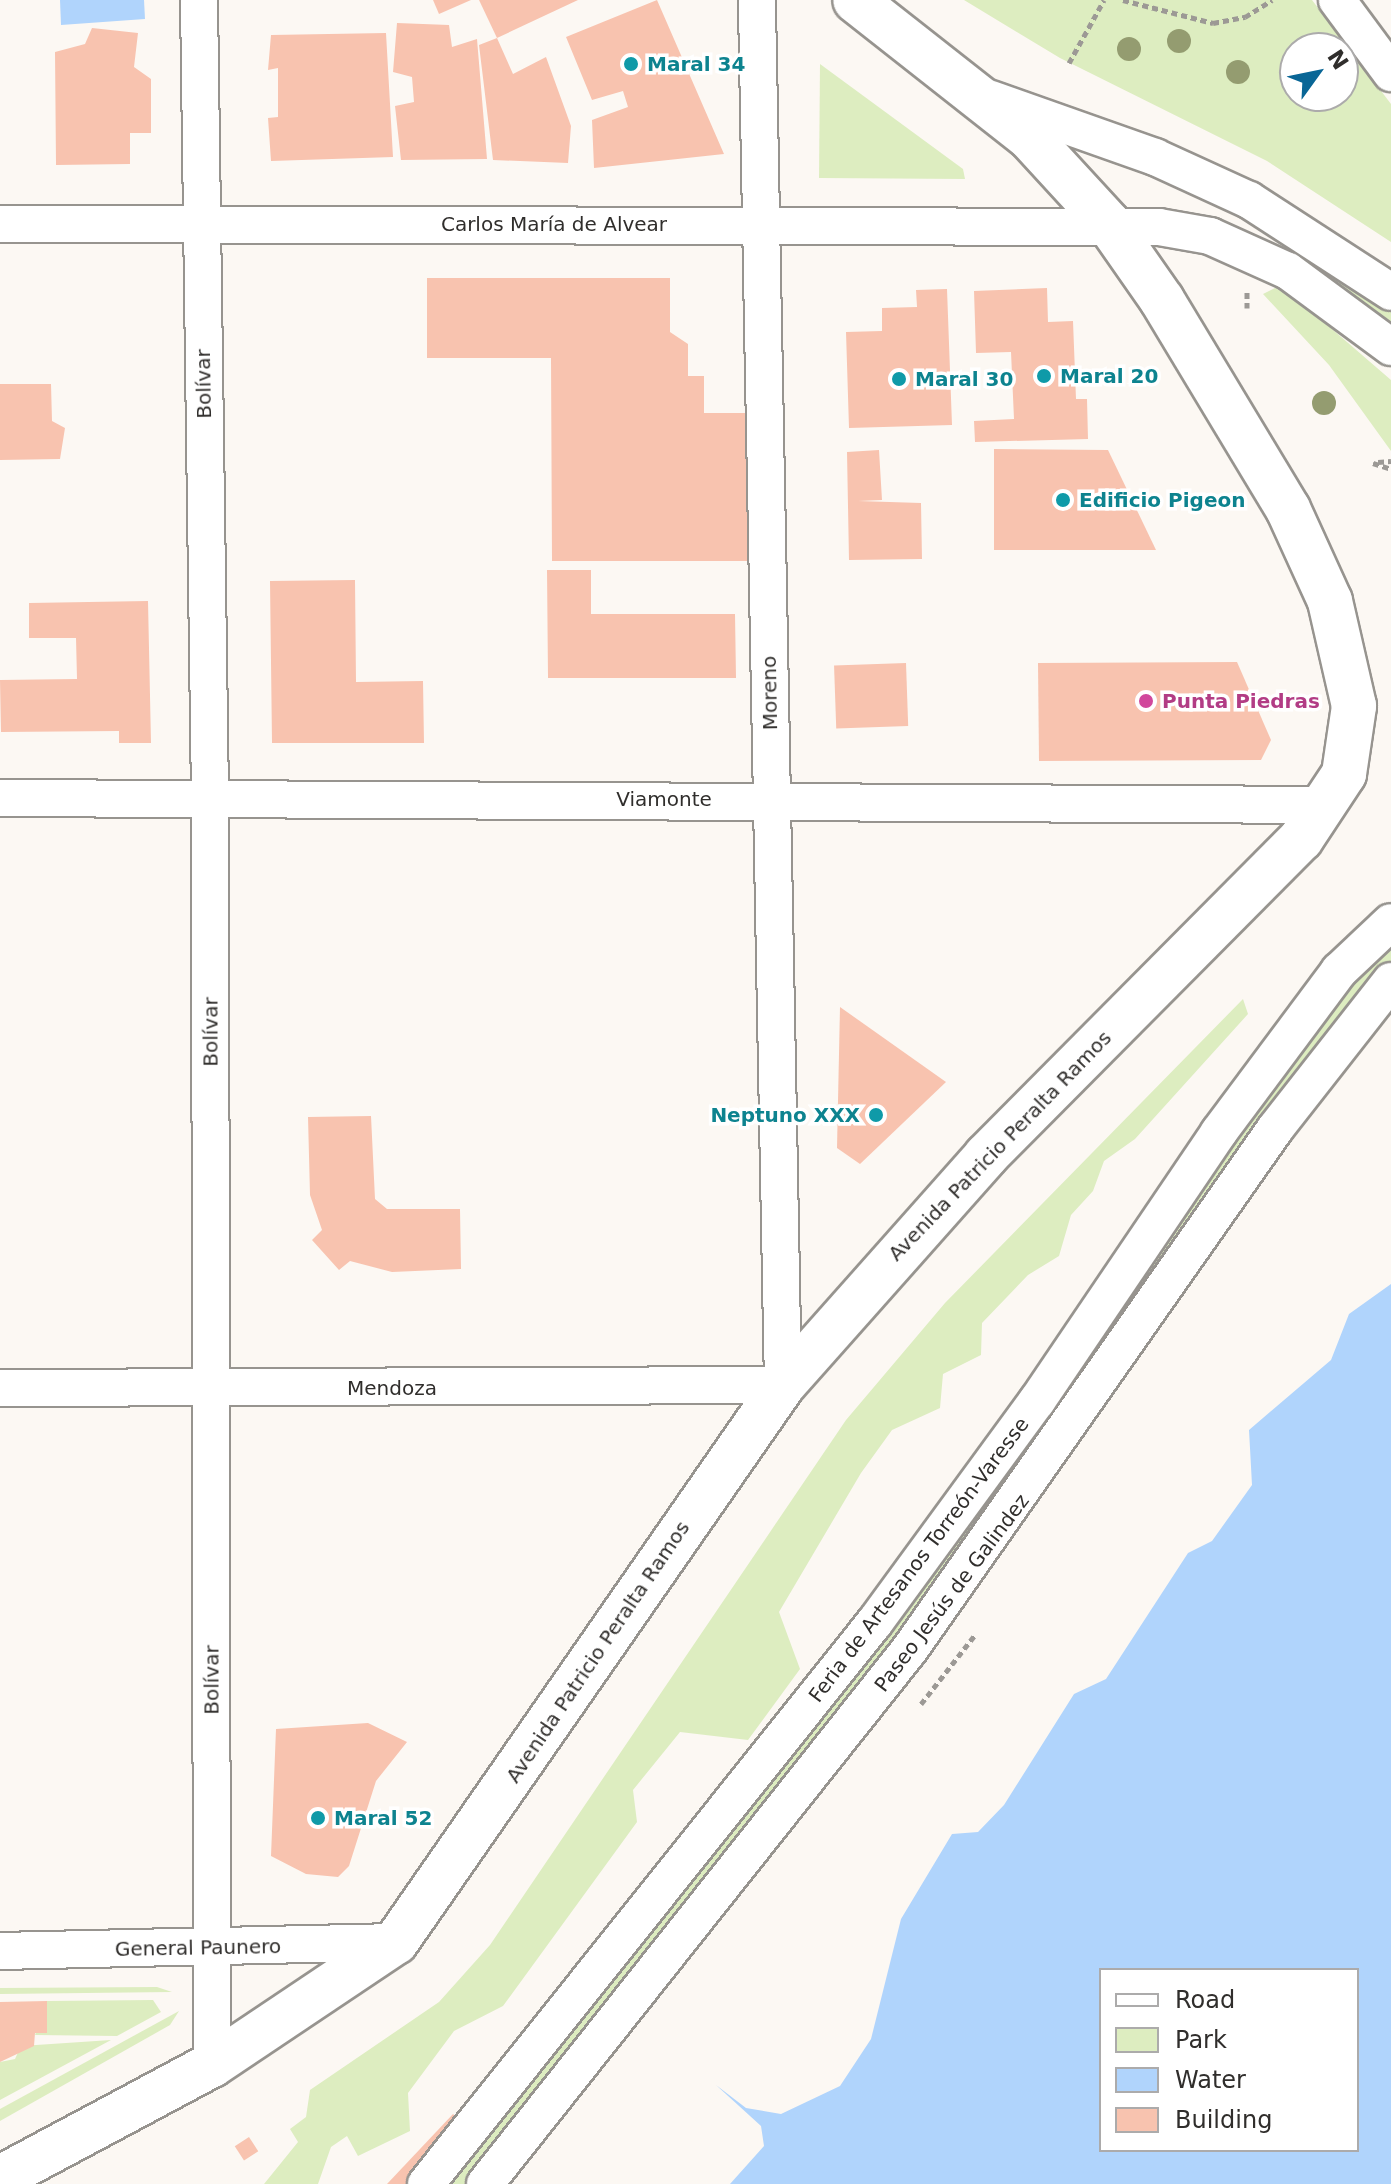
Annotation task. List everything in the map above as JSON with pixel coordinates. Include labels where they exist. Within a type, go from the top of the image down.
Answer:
[{"type":"main road","name":"Avenida Patricio Peralta Ramos","points":[[0,2178],[212,2065],[396,1942],[783,1385],[986,1156],[1266,877],[1327,805],[1353,745],[1354,706],[1330,601],[1236,417],[1109,224],[1029,137],[855,0]]},
{"type":"street","name":"Bolívar","points":[[199,0],[210,797],[212,2065]]},
{"type":"street","name":"Moreno","points":[[757,0],[783,1385]]},
{"type":"street","points":[[1337,0],[1391,73]]},
{"type":"street","points":[[974,93],[1155,157],[1249,200],[1391,292]]},
{"type":"street","name":"Carlos María de Alvear","points":[[0,224],[1109,224]]},
{"type":"street","points":[[1109,224],[1210,236],[1247,250],[1329,298],[1391,347]]},
{"type":"street","name":"Viamonte","points":[[0,798],[773,799],[1327,805]]},
{"type":"street","name":"Feria de Artesanos Torreón-Varesse","points":[[426,2184],[875,1622],[1037,1401],[1219,1132],[1339,971],[1391,922]]},
{"type":"street","name":"Paseo Jesús de Galindez","points":[[485,2184],[920,1637],[1275,1129],[1391,981]]},
{"type":"street","name":"Mendoza","points":[[0,1388],[783,1385]]},
{"type":"street","name":"General Paunero","points":[[0,1951],[396,1942]]},
{"type":"path","points":[[1069,63],[1104,0]]},
{"type":"path","points":[[1123,0],[1213,23],[1245,17],[1272,0]]},
{"type":"path","points":[[1391,461],[1373,463],[1391,469]]},
{"type":"path","points":[[921,1704],[975,1635]]},
{"type":"green space","points":[[964,0],[1312,0],[1336,32],[1279,32],[1279,112],[1359,112],[1359,62],[1391,104],[1391,242],[1267,161],[1060,58]]},
{"type":"green space","points":[[820,64],[963,169],[965,179],[819,178]]},
{"type":"green space","points":[[1295,248],[1391,310],[1391,330],[1292,254]]},
{"type":"green space","points":[[1281,285],[1391,380],[1391,451],[1329,365],[1263,294]]},
{"type":"green space","points":[[1391,940],[1391,963],[1356,999],[1011,1491],[484,2165],[467,2184],[445,2184],[794,1755],[1326,1011]]},
{"type":"green space","points":[[1243,999],[1248,1014],[1135,1139],[1104,1161],[1093,1191],[1071,1215],[1059,1256],[1028,1275],[982,1323],[981,1355],[943,1374],[940,1408],[892,1430],[861,1473],[779,1612],[800,1669],[748,1740],[680,1732],[633,1790],[637,1822],[503,2006],[454,2031],[408,2093],[410,2131],[358,2156],[347,2136],[331,2147],[318,2184],[264,2184],[298,2142],[290,2129],[306,2117],[310,2090],[439,2002],[490,1945],[846,1420],[945,1303]]},
{"type":"green space","points":[[157,1987],[172,1992],[0,1994],[0,1988]]},
{"type":"green space","points":[[153,2000],[161,2012],[117,2036],[35,2035],[47,2001]]},
{"type":"green space","points":[[179,2011],[170,2025],[0,2121],[0,2109]]},
{"type":"green space","points":[[111,2040],[0,2100],[0,2062],[15,2059],[21,2046]]},
{"type":"water","points":[[60,0],[144,0],[145,19],[61,25]]},
{"type":"water","points":[[1391,1284],[1391,2184],[730,2184],[764,2146],[761,2126],[716,2085],[746,2108],[781,2114],[840,2086],[871,2039],[901,1919],[952,1834],[978,1832],[1004,1805],[1074,1694],[1106,1679],[1188,1553],[1212,1541],[1252,1485],[1249,1430],[1331,1360],[1349,1314]]},
{"type":"building","points":[[433,0],[471,0],[439,14]]},
{"type":"building","points":[[479,0],[578,0],[497,38]]},
{"type":"building","name":"Maral 34","points":[[657,0],[724,154],[594,168],[592,120],[628,107],[623,91],[592,100],[566,37]]},
{"type":"building","points":[[397,23],[449,25],[452,47],[477,39],[487,159],[401,160],[395,106],[414,102],[412,77],[393,72]]},
{"type":"building","points":[[92,28],[138,33],[134,67],[151,79],[151,133],[130,133],[130,164],[56,165],[55,52],[85,44]]},
{"type":"building","points":[[386,33],[393,157],[271,161],[268,118],[278,117],[278,68],[268,70],[271,35]]},
{"type":"building","points":[[497,38],[513,74],[546,57],[571,126],[568,163],[493,160],[479,45]]},
{"type":"building","points":[[427,278],[670,278],[670,332],[688,344],[688,376],[704,376],[704,413],[748,413],[748,561],[552,561],[551,358],[427,358]]},
{"type":"building","name":"Maral 20","points":[[1047,288],[1048,322],[1073,321],[1076,399],[1087,399],[1088,439],[975,442],[974,421],[1014,419],[1011,352],[976,353],[974,291]]},
{"type":"building","name":"Maral 30","points":[[947,289],[952,425],[849,428],[846,332],[882,331],[882,308],[917,307],[916,290]]},
{"type":"building","points":[[0,384],[51,384],[52,421],[65,428],[60,459],[0,460]]},
{"type":"building","name":"Edificio Pigeon","points":[[994,449],[1108,450],[1156,550],[994,550]]},
{"type":"building","points":[[879,450],[882,500],[858,501],[921,503],[922,559],[849,560],[847,452]]},
{"type":"building","points":[[547,570],[591,570],[591,614],[735,614],[736,678],[548,678]]},
{"type":"building","points":[[355,580],[356,682],[423,681],[424,743],[272,743],[270,581]]},
{"type":"building","points":[[148,601],[151,743],[119,743],[119,731],[1,732],[0,680],[77,679],[76,638],[29,638],[29,603]]},
{"type":"building","name":"Punta Piedras","points":[[1237,662],[1271,740],[1261,760],[1039,761],[1038,663]]},
{"type":"building","points":[[906,663],[908,726],[836,728],[834,666]]},
{"type":"building","name":"Neptuno XXX","points":[[840,1007],[946,1082],[860,1164],[837,1148]]},
{"type":"building","points":[[371,1116],[375,1199],[387,1209],[460,1209],[461,1269],[392,1272],[350,1261],[339,1270],[312,1240],[322,1230],[310,1195],[308,1117]]},
{"type":"building","name":"Maral 52","points":[[368,1723],[407,1742],[376,1781],[349,1866],[338,1877],[306,1874],[271,1856],[276,1729]]},
{"type":"building","points":[[47,2001],[47,2033],[35,2033],[34,2046],[0,2062],[0,2002]]},
{"type":"building","points":[[453,2114],[467,2127],[412,2184],[387,2184]]},
{"type":"building","points":[[249,2137],[258,2151],[244,2161],[235,2146]]},
{"type":"place","name":"Maral 34","points":[[631,64]]},
{"type":"place","name":"Maral 20","points":[[1044,376]]},
{"type":"place","name":"Maral 30","points":[[899,379]]},
{"type":"place","name":"Edificio Pigeon","points":[[1063,500]]},
{"type":"place","name":"Punta Piedras","points":[[1146,701]]},
{"type":"place","name":"Neptuno XXX","points":[[876,1115]]},
{"type":"place","name":"Maral 52","points":[[318,1818]]}]
